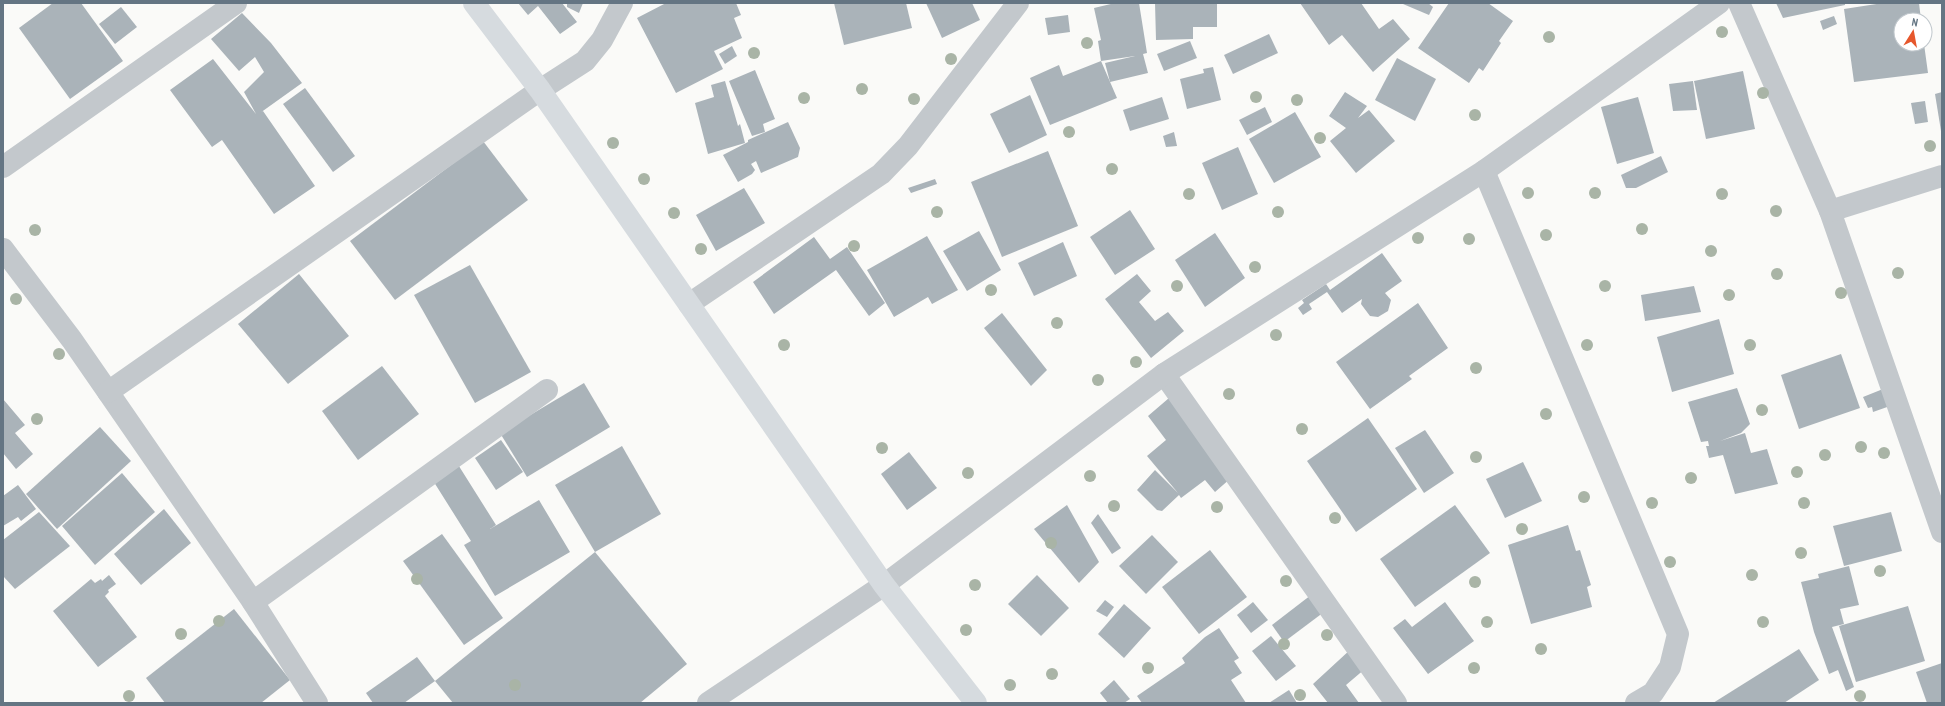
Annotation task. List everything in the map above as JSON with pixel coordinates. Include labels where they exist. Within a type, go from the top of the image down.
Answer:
[{"type":"street","points":[[3,167],[236,3]]},
{"type":"street","points":[[474,3],[540,90],[884,584],[976,703]]},
{"type":"street","points":[[108,392],[540,90],[585,61],[602,40],[622,3]]},
{"type":"street","points":[[689,304],[881,174],[908,146],[1018,3]]},
{"type":"street","points":[[708,703],[884,584],[1164,374],[1484,171],[1719,3]]},
{"type":"street","points":[[1740,3],[1830,211],[1942,532]]},
{"type":"street","points":[[1484,171],[1678,634],[1670,667],[1653,693],[1636,703]]},
{"type":"street","points":[[1830,211],[1942,176]]},
{"type":"street","points":[[3,249],[72,340],[108,392],[253,602],[317,703]]},
{"type":"street","points":[[1164,374],[1396,703]]},
{"type":"street","points":[[253,602],[547,390]]},
{"type":"building","points":[[53,3],[81,3],[123,61],[70,99],[19,28]]},
{"type":"building","points":[[518,3],[562,3],[577,22],[560,34],[538,6],[528,15]]},
{"type":"building","points":[[567,3],[583,3],[579,13],[567,7]]},
{"type":"building","points":[[666,3],[736,3],[741,15],[734,18],[742,38],[714,51],[723,69],[676,93],[637,18]]},
{"type":"building","points":[[834,3],[906,3],[912,28],[844,45]]},
{"type":"building","points":[[926,3],[972,3],[980,20],[942,38]]},
{"type":"building","points":[[1115,3],[1139,3],[1147,53],[1143,54],[1148,73],[1110,82],[1105,63],[1135,56],[1101,61],[1098,41],[1101,40],[1094,8]]},
{"type":"building","points":[[1155,3],[1217,3],[1217,27],[1193,27],[1193,39],[1156,40]]},
{"type":"building","points":[[1300,3],[1361,3],[1379,29],[1393,19],[1410,39],[1373,72],[1342,35],[1329,45]]},
{"type":"building","points":[[1428,3],[1433,7],[1429,15],[1403,4]]},
{"type":"building","points":[[1449,3],[1488,3],[1513,21],[1499,41],[1501,43],[1483,71],[1479,68],[1469,83],[1418,48]]},
{"type":"building","points":[[1776,3],[1845,3],[1845,5],[1783,18]]},
{"type":"building","points":[[1883,3],[1919,3],[1920,12],[1893,12],[1893,52],[1925,52],[1928,73],[1854,82],[1844,9]]},
{"type":"building","points":[[121,7],[137,27],[115,44],[99,24]]},
{"type":"building","points":[[242,13],[271,43],[302,83],[260,113],[263,111],[315,186],[274,214],[222,140],[212,147],[170,90],[213,59],[256,114],[244,92],[264,72],[255,57],[239,71],[211,39]]},
{"type":"building","points":[[1068,15],[1070,32],[1048,35],[1045,18]]},
{"type":"building","points":[[1834,16],[1837,24],[1823,30],[1820,21]]},
{"type":"building","points":[[1269,34],[1278,53],[1233,74],[1224,55]]},
{"type":"building","points":[[1190,41],[1197,58],[1164,71],[1157,54]]},
{"type":"building","points":[[732,46],[737,56],[725,64],[719,54]]},
{"type":"building","points":[[1397,58],[1436,79],[1415,121],[1375,100]]},
{"type":"building","points":[[1101,61],[1117,98],[1050,125],[1030,78],[1059,65],[1063,76]]},
{"type":"building","points":[[1213,67],[1221,100],[1187,109],[1180,79],[1204,73],[1203,69]]},
{"type":"building","points":[[755,70],[775,119],[763,124],[765,132],[752,136],[729,81]]},
{"type":"building","points":[[1743,71],[1755,129],[1706,139],[1694,81]]},
{"type":"building","points":[[725,81],[738,126],[740,124],[745,143],[708,154],[695,103],[714,97],[711,85]]},
{"type":"building","points":[[1693,81],[1697,110],[1673,111],[1669,84]]},
{"type":"building","points":[[305,88],[355,156],[333,172],[283,104]]},
{"type":"building","points":[[1345,92],[1367,106],[1358,118],[1369,110],[1395,141],[1356,173],[1330,141],[1346,128],[1329,116]]},
{"type":"building","points":[[1942,92],[1942,131],[1941,131],[1935,94]]},
{"type":"building","points":[[1030,95],[1047,135],[1009,153],[990,114]]},
{"type":"building","points":[[1162,97],[1169,119],[1130,131],[1123,110]]},
{"type":"building","points":[[1638,97],[1654,153],[1617,164],[1601,107]]},
{"type":"building","points":[[1925,101],[1928,122],[1915,124],[1911,103]]},
{"type":"building","points":[[1265,107],[1272,122],[1247,135],[1239,120]]},
{"type":"building","points":[[1295,112],[1321,157],[1274,183],[1249,139]]},
{"type":"building","points":[[788,122],[800,148],[798,157],[761,173],[756,161],[751,164],[755,170],[752,174],[738,182],[723,155],[748,142],[748,140]]},
{"type":"building","points":[[1174,132],[1177,146],[1166,147],[1163,136]]},
{"type":"building","points":[[483,141],[528,200],[395,300],[350,241]]},
{"type":"building","points":[[1238,147],[1258,194],[1222,210],[1202,163]]},
{"type":"building","points":[[1048,151],[1078,226],[1002,257],[971,182]]},
{"type":"building","points":[[1661,156],[1668,172],[1636,188],[1626,188],[1621,175]]},
{"type":"building","points":[[935,179],[937,184],[911,193],[908,188]]},
{"type":"building","points":[[744,188],[765,223],[716,251],[696,215]]},
{"type":"building","points":[[1130,210],[1155,249],[1115,275],[1090,237]]},
{"type":"building","points":[[979,231],[1001,270],[967,291],[943,251]]},
{"type":"building","points":[[1215,233],[1245,278],[1205,307],[1175,260]]},
{"type":"building","points":[[927,236],[958,290],[932,304],[928,297],[894,317],[867,270]]},
{"type":"building","points":[[814,237],[830,259],[847,247],[885,303],[869,316],[836,270],[774,314],[753,282]]},
{"type":"building","points":[[1063,242],[1077,276],[1034,296],[1018,263]]},
{"type":"building","points":[[1382,253],[1402,281],[1385,293],[1391,300],[1388,311],[1378,317],[1370,316],[1361,304],[1362,299],[1342,313],[1327,292],[1309,304],[1312,309],[1303,315],[1298,308],[1304,303],[1302,300],[1326,284],[1330,290]]},
{"type":"building","points":[[470,265],[531,372],[475,403],[414,295]]},
{"type":"building","points":[[299,274],[349,336],[288,384],[238,324]]},
{"type":"building","points":[[1137,274],[1151,291],[1139,302],[1155,321],[1168,312],[1184,331],[1151,358],[1105,299]]},
{"type":"building","points":[[1694,286],[1701,312],[1645,321],[1641,295]]},
{"type":"building","points":[[1418,303],[1448,348],[1409,376],[1412,379],[1370,409],[1336,362]]},
{"type":"building","points":[[1002,313],[1047,370],[1031,386],[984,328]]},
{"type":"building","points":[[1719,319],[1734,374],[1672,392],[1657,337]]},
{"type":"building","points":[[1841,354],[1860,408],[1799,429],[1781,375]]},
{"type":"building","points":[[382,366],[419,414],[358,460],[322,411]]},
{"type":"building","points":[[584,383],[610,427],[527,477],[500,433]]},
{"type":"building","points":[[1737,388],[1750,424],[1741,433],[1720,441],[1745,433],[1751,453],[1767,449],[1778,484],[1735,494],[1723,455],[1709,458],[1706,446],[1709,446],[1708,441],[1701,442],[1688,402]]},
{"type":"building","points":[[1883,389],[1890,406],[1873,412],[1872,407],[1868,408],[1863,397]]},
{"type":"building","points":[[1169,398],[1231,478],[1215,492],[1205,480],[1181,498],[1179,495],[1162,511],[1157,510],[1137,490],[1155,470],[1178,493],[1147,456],[1166,440],[1148,416]]},
{"type":"building","points":[[3,399],[25,425],[15,433],[33,454],[16,469],[3,453]]},
{"type":"building","points":[[1368,418],[1417,489],[1356,532],[1307,461]]},
{"type":"building","points":[[100,427],[131,461],[57,529],[26,494]]},
{"type":"building","points":[[1425,430],[1454,473],[1424,493],[1395,448]]},
{"type":"building","points":[[501,440],[523,472],[496,490],[475,458]]},
{"type":"building","points":[[622,446],[661,514],[595,552],[555,485]]},
{"type":"building","points":[[909,452],[937,488],[907,510],[881,474]]},
{"type":"building","points":[[1523,462],[1542,501],[1505,518],[1486,479]]},
{"type":"building","points":[[457,463],[496,525],[490,529],[539,500],[570,552],[495,596],[464,545],[471,541],[432,479]]},
{"type":"building","points":[[122,473],[155,512],[95,565],[62,526]]},
{"type":"building","points":[[18,485],[36,509],[21,521],[18,517],[3,526],[3,496]]},
{"type":"building","points":[[1067,505],[1099,562],[1079,583],[1034,529]]},
{"type":"building","points":[[1455,505],[1490,553],[1415,607],[1380,559]]},
{"type":"building","points":[[164,509],[191,543],[141,585],[114,554]]},
{"type":"building","points":[[39,512],[70,546],[15,589],[3,576],[3,540]]},
{"type":"building","points":[[1891,512],[1902,551],[1844,566],[1833,526]]},
{"type":"building","points":[[1098,514],[1121,548],[1112,554],[1091,523]]},
{"type":"building","points":[[1568,525],[1576,551],[1580,550],[1591,585],[1587,587],[1592,607],[1531,624],[1508,545]]},
{"type":"building","points":[[442,534],[503,618],[464,645],[403,561]]},
{"type":"building","points":[[1152,535],[1178,562],[1146,594],[1119,566]]},
{"type":"building","points":[[1210,550],[1247,597],[1199,634],[1162,587]]},
{"type":"building","points":[[595,552],[687,664],[640,703],[453,703],[435,681]]},
{"type":"building","points":[[1849,566],[1859,605],[1840,609],[1844,624],[1832,627],[1854,687],[1846,691],[1838,670],[1829,674],[1814,632],[1801,582],[1819,578],[1818,574]]},
{"type":"building","points":[[109,575],[116,584],[108,590],[109,592],[105,596],[137,637],[98,667],[53,611],[91,579],[95,583],[101,579],[102,581]]},
{"type":"building","points":[[1037,575],[1069,608],[1041,636],[1008,604]]},
{"type":"building","points":[[1311,595],[1324,612],[1284,642],[1272,625]]},
{"type":"building","points":[[1105,600],[1114,607],[1107,617],[1096,611]]},
{"type":"building","points":[[1253,602],[1268,620],[1251,633],[1237,615]]},
{"type":"building","points":[[1445,602],[1474,641],[1428,674],[1393,628],[1405,619],[1412,627]]},
{"type":"building","points":[[1124,604],[1151,628],[1124,658],[1098,634]]},
{"type":"building","points":[[1908,606],[1925,661],[1856,682],[1839,626]]},
{"type":"building","points":[[234,609],[290,680],[261,703],[165,703],[146,678]]},
{"type":"building","points":[[1219,628],[1239,658],[1234,661],[1242,673],[1231,680],[1246,703],[1142,703],[1137,696],[1185,663],[1182,658],[1205,637]]},
{"type":"building","points":[[1271,636],[1296,666],[1276,681],[1252,651]]},
{"type":"building","points":[[1351,649],[1366,668],[1346,685],[1359,703],[1328,703],[1313,684]]},
{"type":"building","points":[[1799,649],[1819,680],[1784,703],[1713,703]]},
{"type":"building","points":[[417,657],[435,681],[404,703],[373,703],[366,693]]},
{"type":"building","points":[[1942,663],[1942,703],[1927,703],[1916,672]]},
{"type":"building","points":[[1114,680],[1130,699],[1124,703],[1108,703],[1100,693]]},
{"type":"building","points":[[1289,690],[1297,703],[1269,703]]}]
